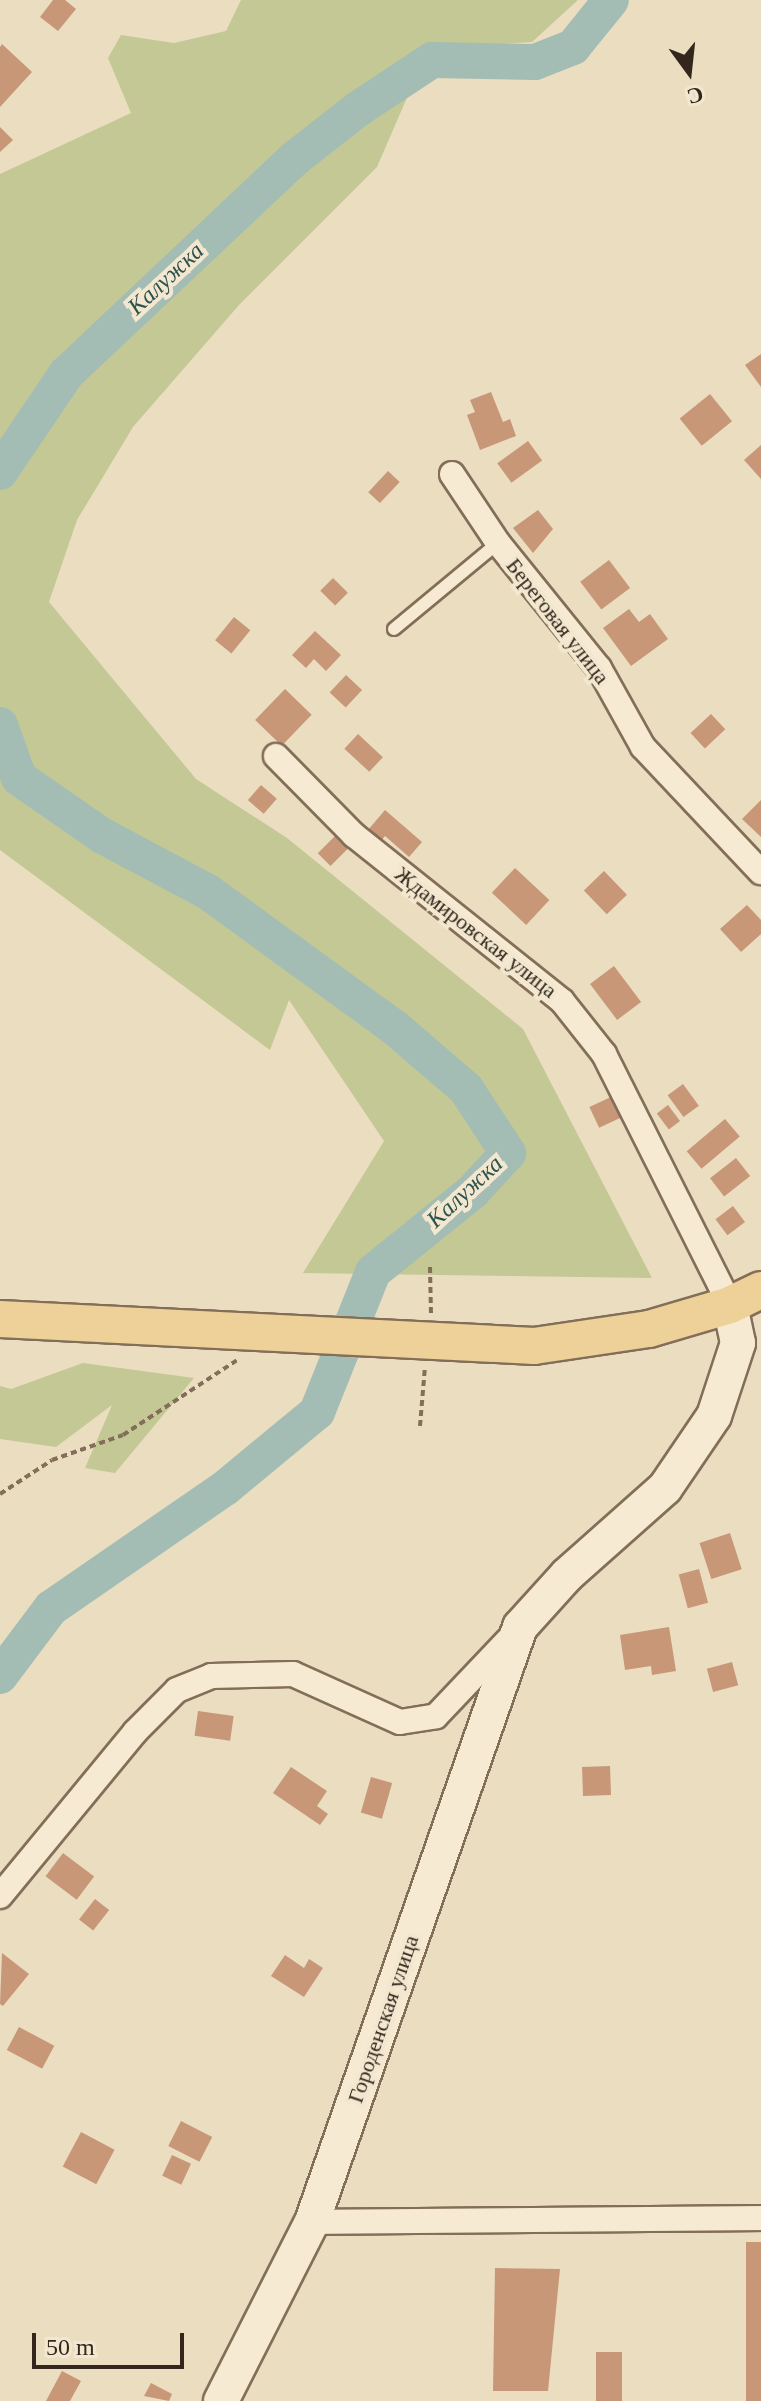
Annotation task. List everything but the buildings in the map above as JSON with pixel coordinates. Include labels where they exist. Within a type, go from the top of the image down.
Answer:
[{"type":"main road","points":[[0,1319],[251,1345],[429,1340],[534,1346],[649,1329],[746,1297]]},
{"type":"street","name":"Береговая улица","points":[[452,474],[498,543],[599,668],[643,747],[761,872]]},
{"type":"street","name":"Ждамировская улица","points":[[276,756],[354,835],[562,1001],[604,1054],[746,1297]]},
{"type":"street","name":"Городенская улица","points":[[0,1896],[135,1732],[177,1690],[211,1676],[293,1674],[400,1722],[436,1716],[567,1575],[665,1488],[714,1416],[738,1343],[746,1297]]},
{"type":"street","name":"Городенская улица","points":[[221,2401],[312,2222],[520,1627]]},
{"type":"street","points":[[312,2222],[761,2218]]},
{"type":"lane","points":[[394,629],[498,543]]},
{"type":"path","points":[[420,1426],[429,1340],[430,1267]]},
{"type":"path","points":[[0,1494],[52,1460],[123,1435],[251,1345]]},
{"type":"green space","points":[[241,0],[578,0],[532,42],[428,49],[377,167],[239,305],[133,427],[77,520],[49,602],[196,779],[287,838],[523,1029],[652,1278],[303,1273],[384,1141],[289,1000],[270,1050],[0,850],[0,174],[131,113],[108,58],[121,35],[174,43],[226,31]]},
{"type":"green space","points":[[83,1363],[194,1378],[115,1473],[85,1468],[112,1405],[56,1447],[0,1439],[0,1386],[11,1389]]},
{"type":"waterway","name":"Калужка","points":[[0,472],[66,374],[294,159],[358,109],[432,60],[535,62],[573,47],[611,0]]},
{"type":"waterway","name":"Калужка","points":[[0,725],[19,778],[101,835],[208,892],[394,1027],[466,1089],[508,1153],[472,1192],[373,1272],[317,1412],[225,1488],[51,1608],[0,1676]]}]
